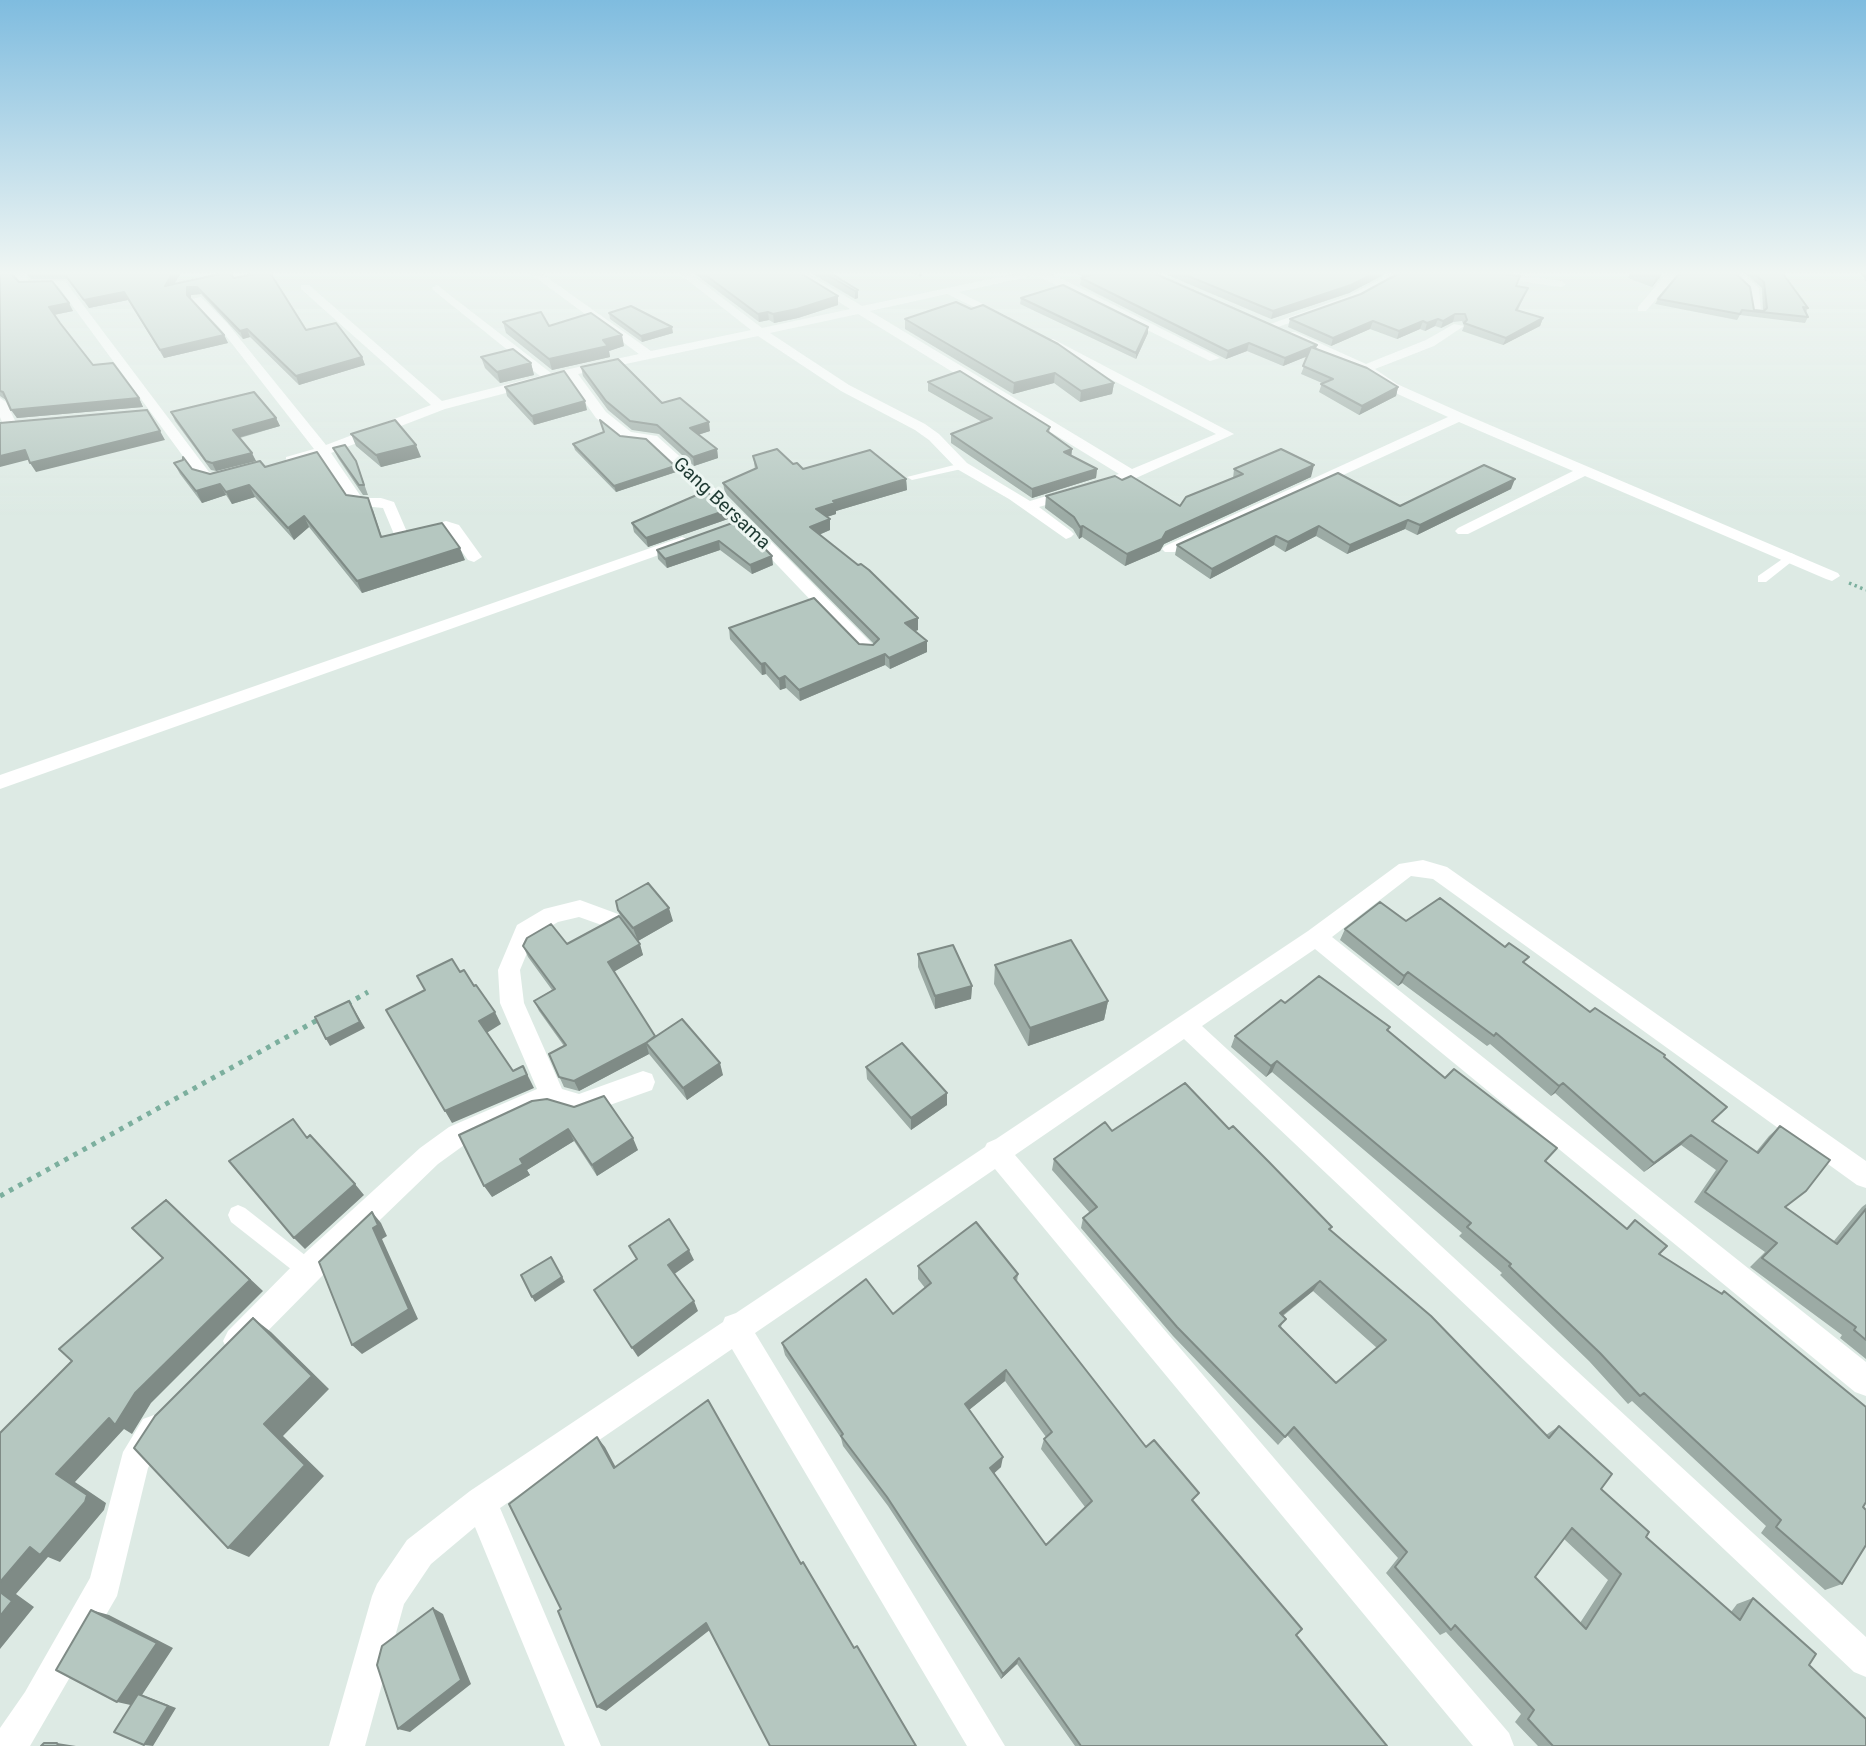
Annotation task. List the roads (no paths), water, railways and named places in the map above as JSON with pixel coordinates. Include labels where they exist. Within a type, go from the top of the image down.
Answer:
[{"type":"street","points":[[109,352],[150,413],[209,478],[222,479],[244,474]]},
{"type":"street","points":[[244,352],[323,451],[358,502],[381,502],[390,505],[398,535],[407,538],[451,526],[459,533],[474,558]]},
{"type":"street","points":[[379,352],[440,406]]},
{"type":"street","points":[[518,352],[549,377]]},
{"type":"street","points":[[644,352],[649,356]]},
{"type":"street","points":[[270,466],[323,451],[440,406],[570,372],[666,352]]},
{"type":"street","points":[[791,352],[845,388],[934,437],[962,466],[1028,506],[1066,534]]},
{"type":"street","points":[[929,352],[1131,475]]},
{"type":"street","points":[[1028,506],[1131,475],[1227,434],[1069,352]]},
{"type":"street","points":[[1203,352],[1214,358]]},
{"type":"street","points":[[1332,352],[1367,368],[1393,387],[1460,417],[1832,576]]},
{"type":"street","points":[[1367,368],[1405,352]]},
{"type":"street","name":"Gang Bersama","points":[[570,372],[601,415],[627,436],[651,438],[868,650]]},
{"type":"street","points":[[0,402],[12,426]]},
{"type":"street","points":[[1170,549],[1460,417]]},
{"type":"street","points":[[1463,530],[1585,470]]},
{"type":"street","points":[[0,782],[694,538]]},
{"type":"street","points":[[346,1746],[389,1596],[419,1552],[481,1502],[735,1327],[1316,937],[1406,869],[1440,873],[1866,1175]]},
{"type":"street","points":[[553,1097],[512,1003],[509,970],[513,957],[525,932],[552,915],[579,908],[610,920]]},
{"type":"street","points":[[1316,937],[1866,1381]]},
{"type":"street","points":[[1184,1024],[1862,1647]]},
{"type":"street","points":[[221,1358],[308,1270],[429,1156],[458,1135],[535,1100],[553,1097],[579,1105],[643,1082]]},
{"type":"street","points":[[996,1151],[1496,1746]]},
{"type":"street","points":[[735,1327],[987,1746]]},
{"type":"street","points":[[9,1746],[37,1704],[105,1584],[134,1462],[164,1416],[173,1407]]},
{"type":"street","points":[[481,1502],[583,1746]]},
{"type":"lane","points":[[912,477],[962,466]]},
{"type":"lane","points":[[1762,579],[1791,557]]},
{"type":"lane","points":[[238,1215],[308,1270]]}]
